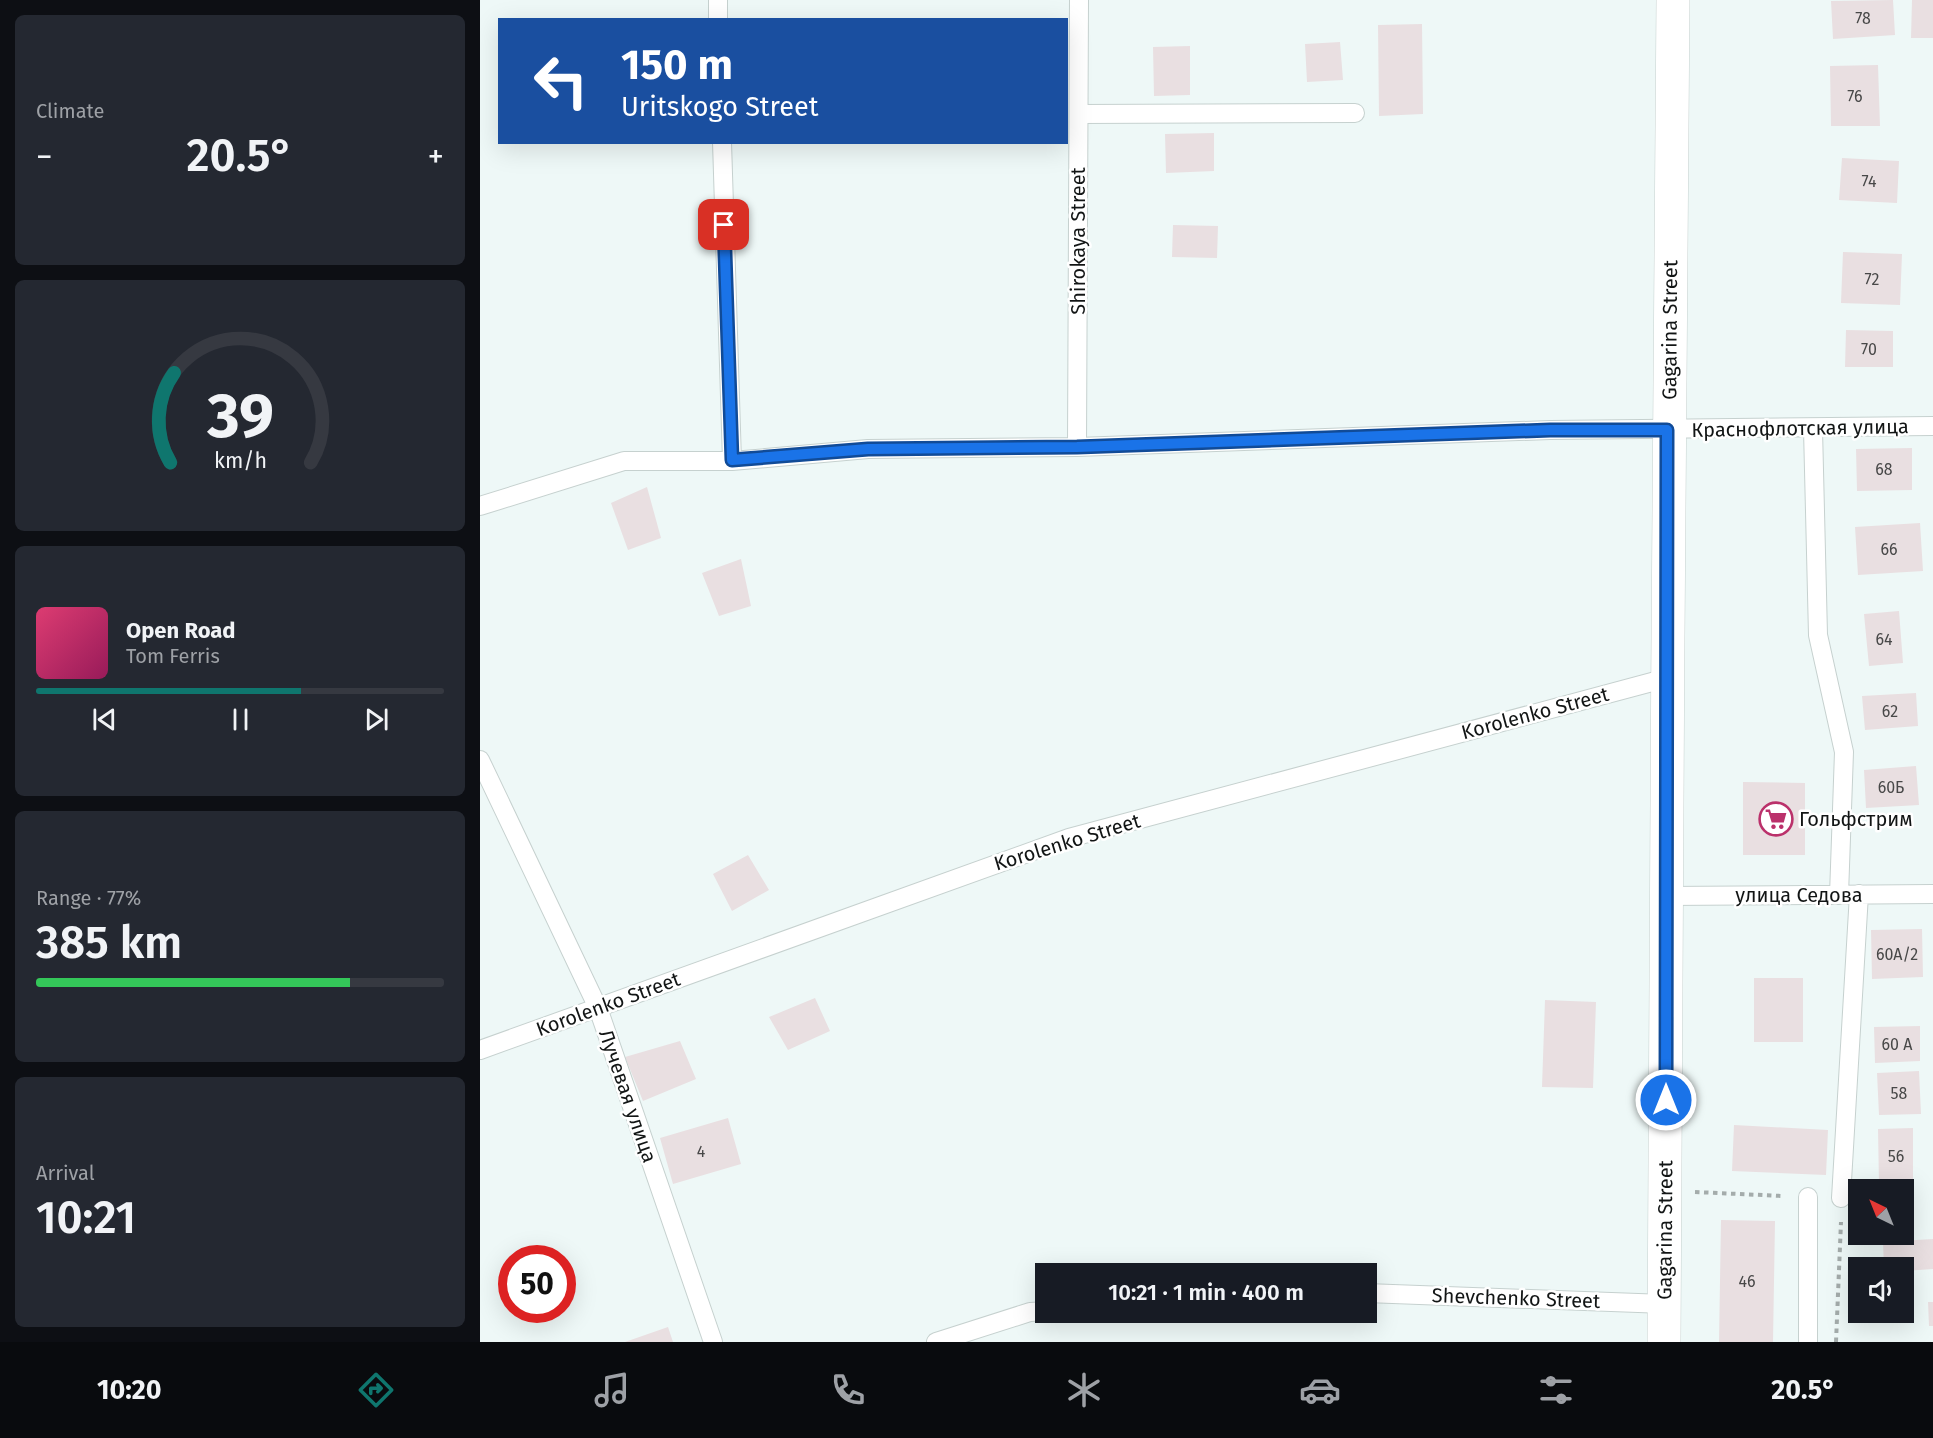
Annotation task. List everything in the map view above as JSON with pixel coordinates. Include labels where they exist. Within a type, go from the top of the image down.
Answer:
[{"type":"main road","name":"Gagarina Street","points":[[1664,1342],[1667,1190],[1665,896],[1667,430],[1673,0]]},
{"type":"lane","points":[[718,0],[718,18]]},
{"type":"lane","name":"Shirokaya Street","points":[[1077,447],[1078,0]]},
{"type":"lane","points":[[1079,114],[1355,113]]},
{"type":"lane","points":[[722,144],[732,460]]},
{"type":"lane","name":"Краснофлотская улица","points":[[480,506],[624,461],[732,460],[868,449],[1077,447],[1550,430],[1933,426]]},
{"type":"lane","points":[[1813,429],[1818,635],[1844,752],[1839,895]]},
{"type":"lane","name":"Korolenko Street","points":[[480,1050],[1069,838],[1667,678]]},
{"type":"lane","name":"Лучевая улица","points":[[480,760],[598,1008],[713,1342]]},
{"type":"lane","points":[[1841,1198],[1859,894]]},
{"type":"lane","name":"улица Седова","points":[[1665,896],[1933,894]]},
{"type":"lane","points":[[1808,1197],[1808,1342]]},
{"type":"lane","name":"Shevchenko Street","points":[[1377,1293],[1665,1304]]},
{"type":"lane","points":[[936,1342],[1035,1312]]},
{"type":"building","points":[[1893,0],[1895,35],[1833,39],[1831,1]]},
{"type":"building","points":[[1912,0],[1933,0],[1933,38],[1911,38]]},
{"type":"building","points":[[1422,24],[1423,114],[1379,116],[1378,25]]},
{"type":"building","points":[[1340,42],[1343,80],[1307,82],[1305,44]]},
{"type":"building","points":[[1190,46],[1190,95],[1154,96],[1153,47]]},
{"type":"building","points":[[1878,65],[1880,126],[1831,126],[1830,66]]},
{"type":"building","points":[[1214,133],[1214,171],[1166,173],[1165,134]]},
{"type":"building","points":[[1842,158],[1899,161],[1897,203],[1839,200]]},
{"type":"building","points":[[1173,225],[1218,226],[1217,258],[1172,257]]},
{"type":"building","points":[[1843,252],[1902,254],[1900,305],[1841,303]]},
{"type":"building","points":[[1846,330],[1893,331],[1893,367],[1845,367]]},
{"type":"building","points":[[1912,448],[1912,490],[1857,491],[1856,449]]},
{"type":"building","points":[[647,487],[661,538],[628,550],[611,503]]},
{"type":"building","points":[[1920,523],[1923,571],[1858,575],[1855,527]]},
{"type":"building","points":[[741,559],[751,606],[719,616],[702,573]]},
{"type":"building","points":[[1899,611],[1903,663],[1869,666],[1864,614]]},
{"type":"building","points":[[1916,693],[1918,726],[1865,730],[1862,696]]},
{"type":"building","points":[[1916,766],[1919,805],[1866,808],[1864,770]]},
{"type":"building","points":[[1743,782],[1805,783],[1805,855],[1743,855]]},
{"type":"building","points":[[748,855],[769,890],[732,911],[713,874]]},
{"type":"building","points":[[1922,929],[1923,977],[1872,979],[1871,930]]},
{"type":"building","points":[[1754,978],[1803,978],[1803,1042],[1754,1042]]},
{"type":"building","points":[[815,998],[830,1031],[788,1050],[769,1017]]},
{"type":"building","points":[[1545,1000],[1596,1002],[1593,1088],[1542,1087]]},
{"type":"building","points":[[1920,1026],[1920,1061],[1875,1063],[1874,1027]]},
{"type":"building","points":[[680,1041],[696,1079],[643,1101],[625,1057]]},
{"type":"building","points":[[1919,1071],[1921,1114],[1879,1115],[1877,1073]]},
{"type":"building","points":[[728,1118],[741,1164],[673,1184],[660,1138]]},
{"type":"building","points":[[1734,1125],[1828,1130],[1826,1175],[1732,1171]]},
{"type":"building","points":[[1913,1128],[1913,1179],[1879,1179],[1878,1129]]},
{"type":"building","points":[[1721,1220],[1775,1221],[1773,1342],[1719,1342]]},
{"type":"building","points":[[1933,1239],[1933,1269],[1914,1270],[1914,1257],[1884,1257],[1883,1245],[1914,1245],[1914,1240]]},
{"type":"building","points":[[1928,1302],[1933,1302],[1933,1326],[1929,1326]]},
{"type":"building","points":[[668,1327],[673,1342],[625,1342]]},
{"type":"place","name":"Гольфстрим","points":[[1776,819]]},
{"type":"route","points":[[724,225],[732,460],[868,449],[1077,447],[1550,430],[1667,430],[1666,1100]]}]
